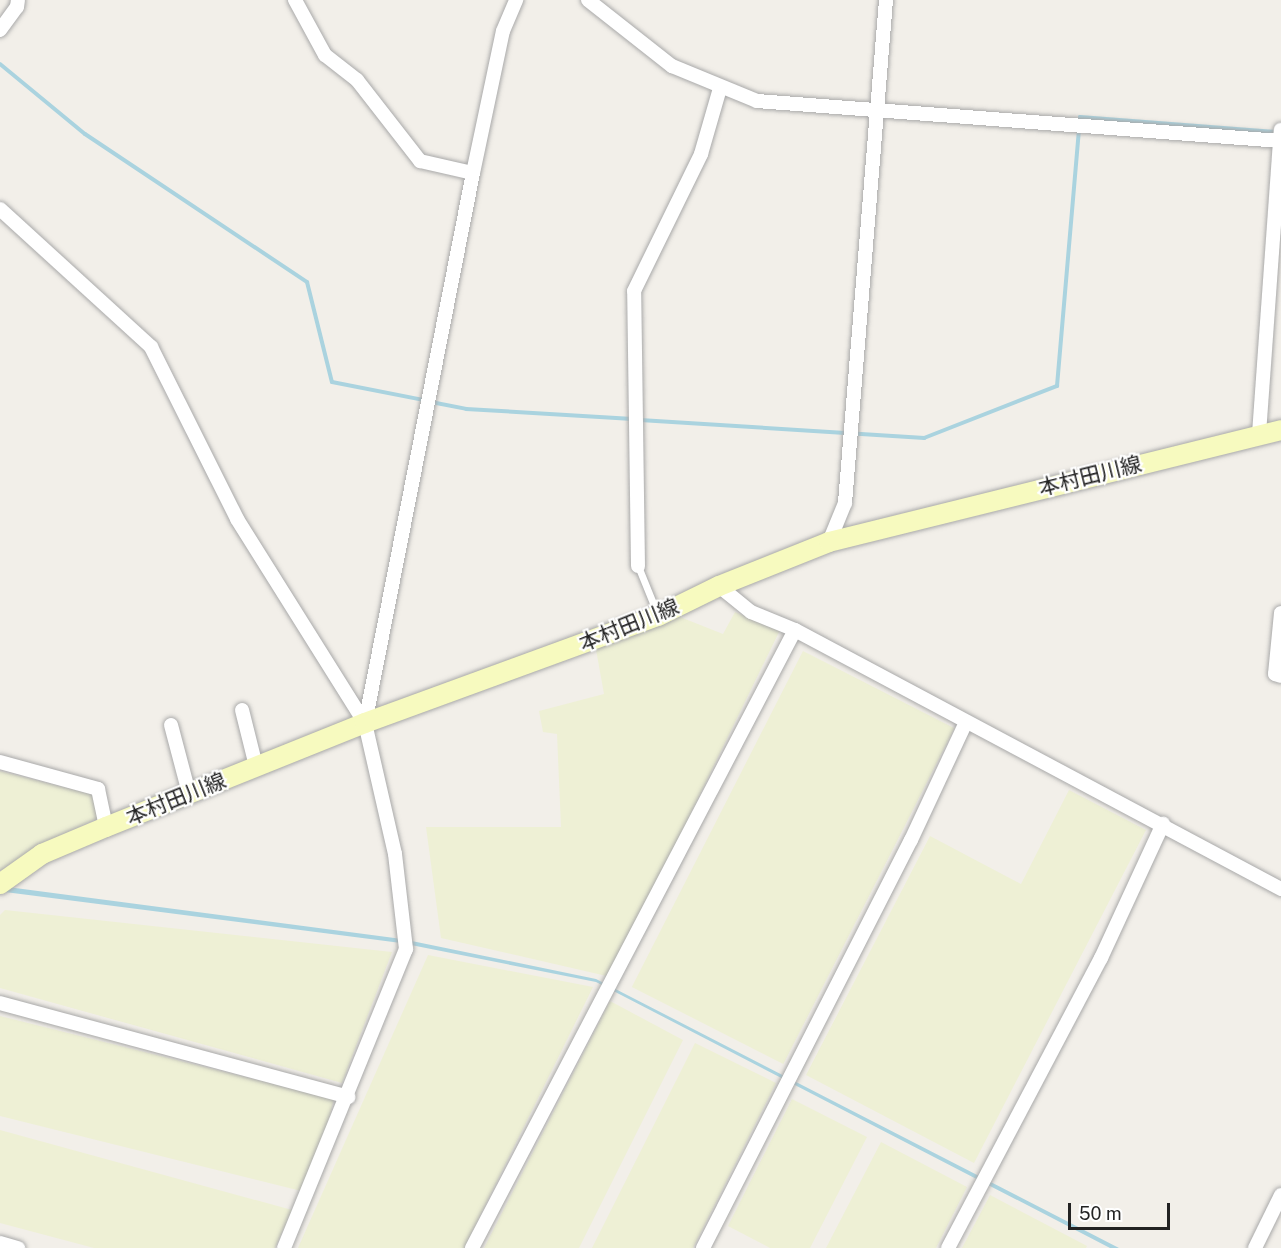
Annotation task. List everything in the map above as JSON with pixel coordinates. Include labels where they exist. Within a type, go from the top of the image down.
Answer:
[{"type":"main road","name":"本村田川線","points":[[0,884],[42,854],[106,827],[365,723],[658,616],[719,586],[829,542],[1281,430]]},
{"type":"street","points":[[0,30],[18,7],[18,0]]},
{"type":"street","points":[[295,0],[325,55],[357,81],[420,161],[473,173]]},
{"type":"street","points":[[365,723],[473,173],[503,31],[516,0]]},
{"type":"street","points":[[588,0],[672,66],[720,88],[757,101],[876,113],[1281,138],[1259,434]]},
{"type":"street","points":[[829,542],[845,503],[886,0]]},
{"type":"street","points":[[638,566],[634,291],[701,154],[720,88]]},
{"type":"street","points":[[0,209],[151,347],[237,519],[365,723],[395,854],[406,949],[349,1097],[284,1248]]},
{"type":"street","points":[[719,586],[751,612],[795,630],[1163,824],[1281,889]]},
{"type":"street","points":[[1281,612],[1275,674],[1281,676]]},
{"type":"street","points":[[472,1248],[795,630]]},
{"type":"street","points":[[242,710],[256,766]]},
{"type":"street","points":[[704,1248],[911,840],[966,722]]},
{"type":"street","points":[[171,725],[189,793]]},
{"type":"street","points":[[0,762],[98,789],[106,827]]},
{"type":"street","points":[[948,1248],[1101,958],[1163,824]]},
{"type":"street","points":[[0,1003],[349,1097]]},
{"type":"street","points":[[1255,1248],[1281,1195]]},
{"type":"street","points":[[0,1243],[18,1248]]},
{"type":"lane","points":[[638,566],[658,616]]},
{"type":"green space","points":[[735,612],[780,630],[611,977],[441,938],[426,827],[561,827],[557,734],[543,732],[539,711],[604,694],[595,644],[675,615],[723,634]]},
{"type":"green space","points":[[803,651],[954,728],[783,1064],[632,987]]},
{"type":"green space","points":[[0,771],[94,795],[103,816],[39,845],[0,871]]},
{"type":"green space","points":[[1069,790],[1146,830],[974,1163],[806,1075],[930,836],[1021,884]]},
{"type":"green space","points":[[5,910],[392,952],[342,1083],[0,988],[0,915]]},
{"type":"green space","points":[[428,955],[593,987],[464,1248],[298,1248]]},
{"type":"green space","points":[[610,1001],[683,1040],[579,1248],[484,1248]]},
{"type":"green space","points":[[0,1016],[334,1099],[310,1193],[0,1116]]},
{"type":"green space","points":[[695,1043],[776,1083],[693,1248],[592,1248]]},
{"type":"green space","points":[[792,1099],[867,1137],[810,1248],[770,1248],[728,1226]]},
{"type":"green space","points":[[0,1130],[292,1210],[275,1248],[94,1248],[0,1223]]},
{"type":"green space","points":[[881,1142],[967,1187],[936,1248],[826,1248]]},
{"type":"green space","points":[[990,1195],[1087,1246],[1086,1248],[962,1248]]},
{"type":"water","points":[[0,886],[402,939],[596,979],[1119,1248],[1110,1248],[596,982],[401,943],[5,892],[0,891]]},
{"type":"waterway","points":[[0,64],[85,134],[307,282],[332,382],[424,400]]},
{"type":"waterway","points":[[1080,121],[1080,117],[1277,132]]},
{"type":"waterway","points":[[640,420],[924,438],[1057,386],[1079,129]]},
{"type":"waterway","points":[[431,402],[466,409],[633,419]]}]
